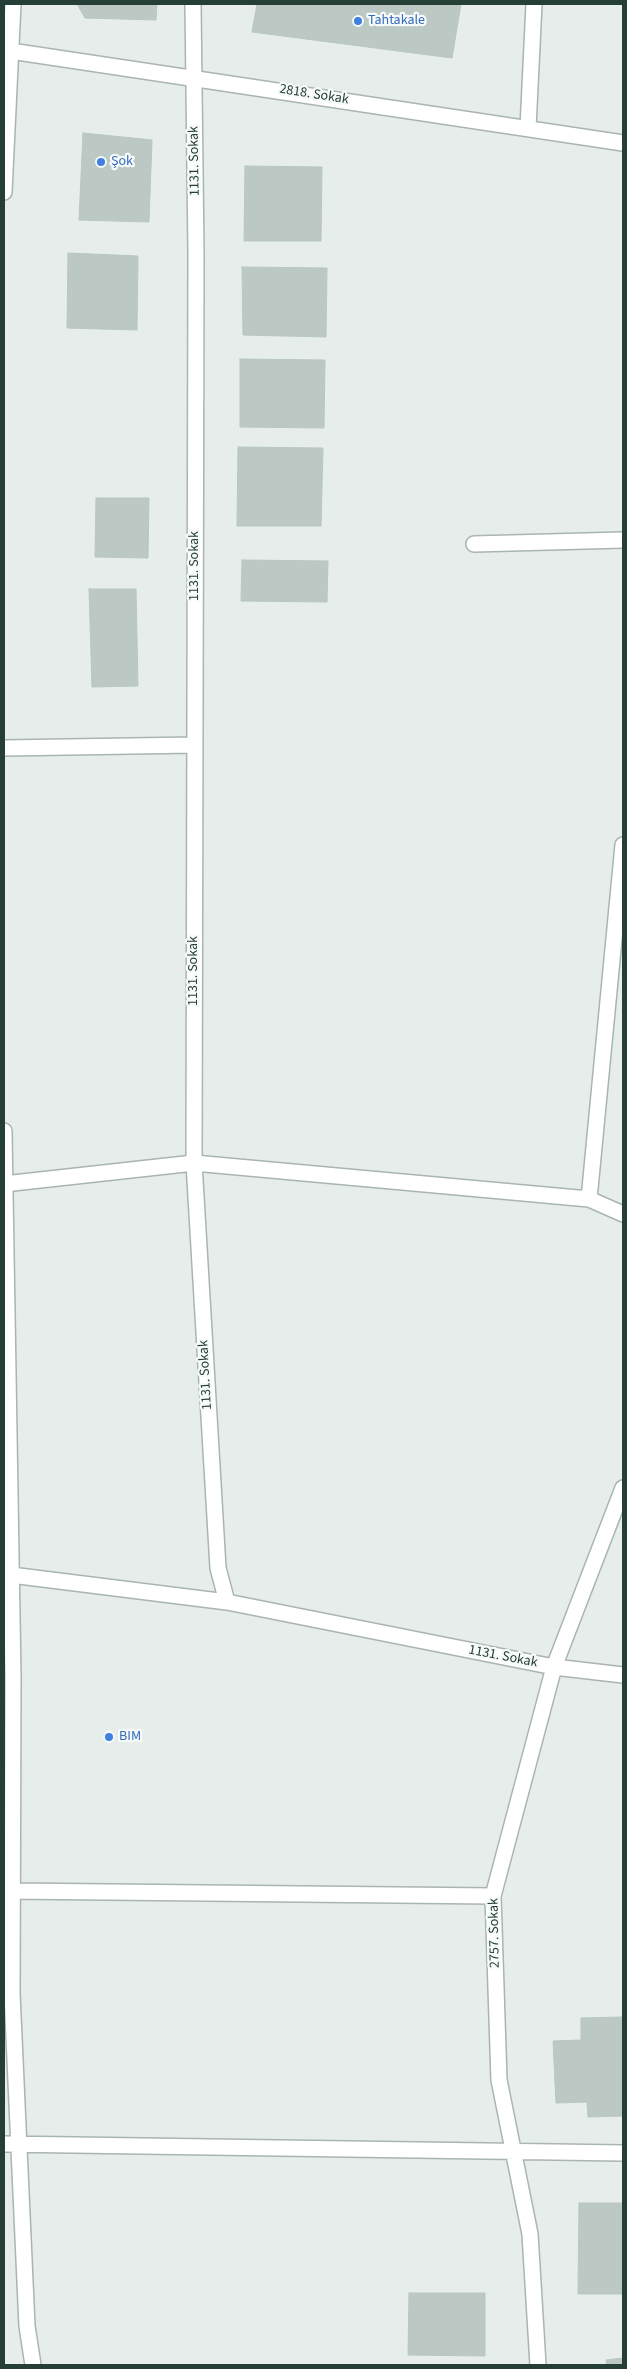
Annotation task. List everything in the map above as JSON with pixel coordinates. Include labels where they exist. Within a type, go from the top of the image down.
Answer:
[{"type":"street","points":[[4,192],[7,50],[14,4]]},
{"type":"street","name":"1131. Sokak","points":[[193,4],[194,1163],[218,1568],[227,1602],[554,1667],[623,1675]]},
{"type":"street","points":[[528,128],[534,4]]},
{"type":"street","name":"2818. Sokak","points":[[7,50],[623,143]]},
{"type":"street","points":[[474,544],[623,540]]},
{"type":"street","points":[[4,748],[195,745]]},
{"type":"street","points":[[589,1199],[623,845]]},
{"type":"street","points":[[4,1131],[11,1575],[8,1804],[12,1891],[11,2144],[27,2326],[34,2365]]},
{"type":"street","points":[[4,1184],[194,1163],[589,1199],[623,1214]]},
{"type":"street","name":"2757. Sokak","points":[[538,2365],[530,2234],[498,2080],[492,1896],[554,1667],[623,1488]]},
{"type":"street","points":[[11,1575],[227,1602]]},
{"type":"street","points":[[12,1891],[492,1896]]},
{"type":"street","points":[[11,2144],[623,2152]]},
{"type":"building","points":[[77,4],[157,4],[156,20],[85,18]]},
{"type":"building","points":[[257,4],[461,4],[452,58],[252,32]]},
{"type":"building","points":[[83,133],[152,140],[149,222],[79,220]]},
{"type":"building","points":[[245,166],[322,167],[321,241],[244,241]]},
{"type":"building","points":[[68,253],[138,256],[137,330],[67,328]]},
{"type":"building","points":[[242,267],[327,268],[326,337],[243,335]]},
{"type":"building","points":[[240,359],[325,360],[324,428],[240,427]]},
{"type":"building","points":[[238,447],[323,448],[321,526],[237,526]]},
{"type":"building","points":[[96,498],[149,498],[148,558],[95,557]]},
{"type":"building","points":[[242,560],[328,561],[327,602],[241,601]]},
{"type":"building","points":[[89,589],[136,589],[138,686],[92,687]]},
{"type":"building","points":[[623,2017],[623,2116],[588,2117],[587,2102],[556,2103],[553,2041],[581,2040],[581,2018]]},
{"type":"building","points":[[579,2203],[623,2203],[623,2294],[578,2294]]},
{"type":"building","points":[[409,2293],[485,2293],[485,2356],[408,2355]]},
{"type":"building","points":[[623,2358],[623,2365],[607,2365],[606,2360]]},
{"type":"place","name":"Tahtakale","points":[[358,21]]},
{"type":"place","name":"Şok","points":[[101,162]]},
{"type":"place","name":"BIM","points":[[109,1737]]}]
